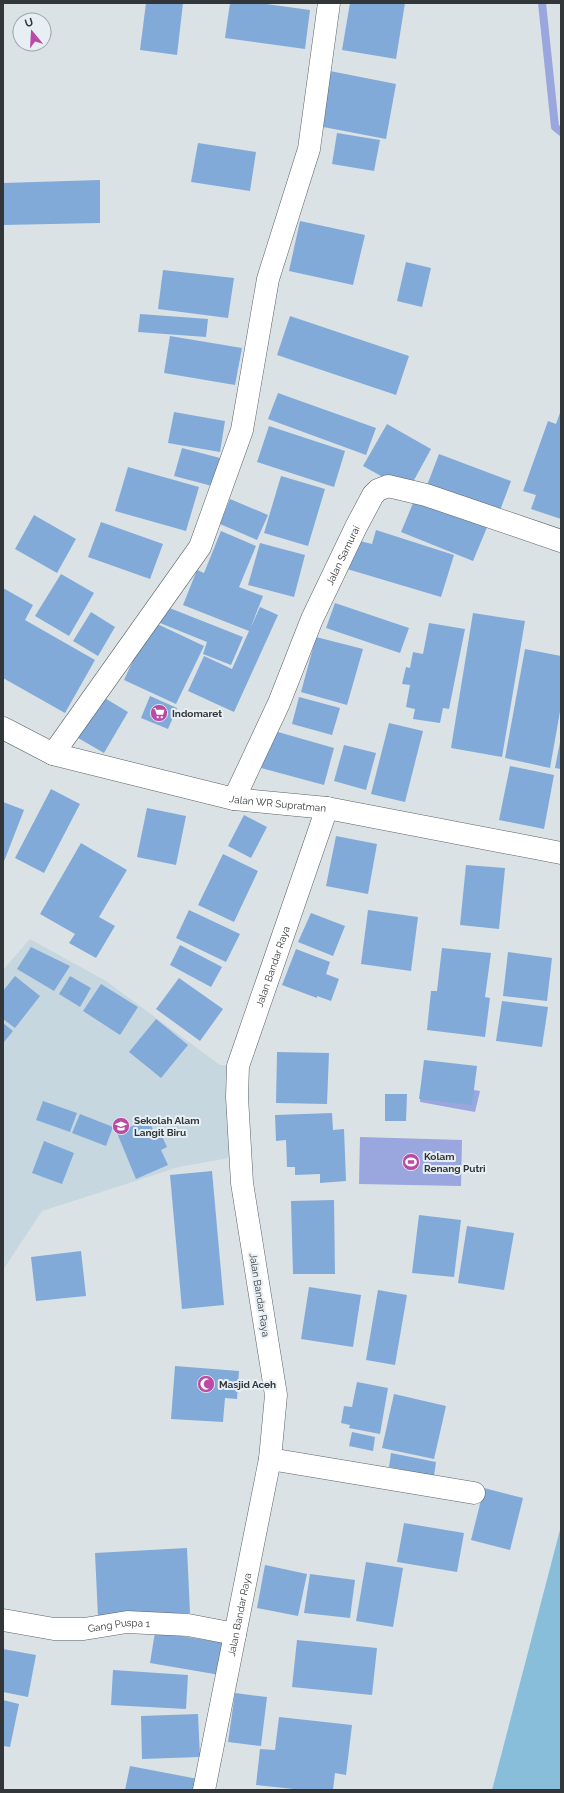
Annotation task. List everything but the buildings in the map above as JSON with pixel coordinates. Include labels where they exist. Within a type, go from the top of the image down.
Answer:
[{"type":"main road","points":[[53,754],[200,547],[242,430],[268,279],[309,148],[330,3]]},
{"type":"main road","name":"Jalan Samurai","points":[[234,799],[279,703],[312,619],[356,527],[373,495],[378,490],[388,486],[426,495],[561,540]]},
{"type":"main road","name":"Jalan WR Supratman","points":[[3,728],[53,754],[234,799],[327,808],[561,853]]},
{"type":"main road","name":"Jalan Bandar Raya","points":[[204,1790],[270,1460],[276,1395],[242,1183],[237,1097],[238,1066],[327,808]]},
{"type":"main road","points":[[270,1460],[474,1493]]},
{"type":"main road","name":"Gang Puspa 1","points":[[3,1620],[54,1629],[84,1629],[127,1622],[188,1625],[235,1634]]},
{"type":"shaded area","name":"Sekolah Alam Langit Biru","points":[[30,939],[106,981],[220,1065],[238,1066],[240,1156],[179,1167],[42,1211],[3,1270],[3,970]]},
{"type":"shaded area","points":[[422,1082],[480,1091],[475,1112],[420,1102]]},
{"type":"shaded area","name":"Kolam Renang Putri","points":[[360,1137],[462,1140],[461,1186],[359,1184]]},
{"type":"shaded area","points":[[561,1526],[561,1790],[492,1790]]},
{"type":"waterway","points":[[542,3],[555,127],[561,132]]},
{"type":"place","name":"Indomaret","points":[[159,713]]},
{"type":"place","name":"Sekolah Alam Langit Biru","points":[[121,1126]]},
{"type":"place","name":"Kolam Renang Putri","points":[[411,1162]]},
{"type":"place","name":"Masjid Aceh","points":[[206,1384]]}]
